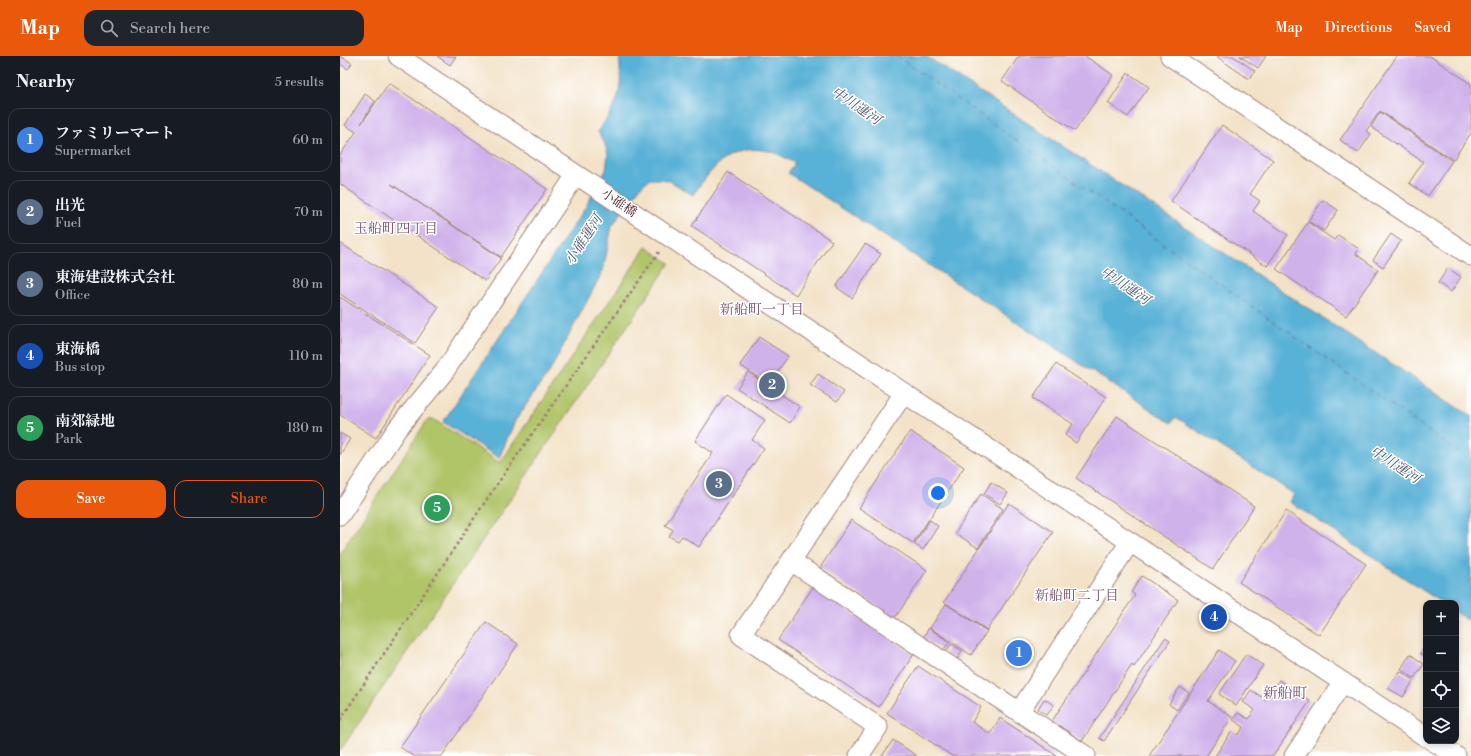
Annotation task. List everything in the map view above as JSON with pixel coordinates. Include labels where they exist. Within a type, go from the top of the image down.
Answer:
[{"type":"street","name":"小碓橋","points":[[398,56],[904,393],[1423,734]]},
{"type":"street","points":[[1170,56],[1471,256]]},
{"type":"street","points":[[340,515],[397,429],[444,372],[582,178]]},
{"type":"street","points":[[860,756],[878,727],[741,635],[904,393]]},
{"type":"street","points":[[1019,712],[1130,542]]},
{"type":"street","points":[[791,562],[1086,756]]},
{"type":"street","points":[[1294,756],[1343,682]]},
{"type":"street","points":[[1438,744],[1456,756]]},
{"type":"path","points":[[340,720],[491,493],[670,237]]},
{"type":"green space","points":[[646,247],[670,263],[340,751],[340,553],[428,419],[433,419],[500,463]]},
{"type":"water","points":[[619,56],[926,56],[1471,416],[1471,622],[1459,615],[1459,600],[1437,600],[1290,502],[1294,494],[1176,417],[1171,423],[788,173],[795,163],[769,151],[755,149],[733,154],[708,175],[693,195],[670,181],[661,179],[650,179],[642,185],[612,226],[603,271],[551,369],[515,421],[499,458],[443,422],[585,208],[606,170],[608,154],[604,142],[598,132],[611,112],[618,97],[620,89]]},
{"type":"building","points":[[340,56],[352,63],[348,69],[340,64]]},
{"type":"building","points":[[437,56],[456,56],[450,65]]},
{"type":"building","points":[[1019,56],[1085,56],[1113,75],[1075,131],[1002,81]]},
{"type":"building","points":[[1216,56],[1233,56],[1255,71],[1249,79]]},
{"type":"building","points":[[1240,56],[1266,56],[1258,68]]},
{"type":"building","points":[[1397,56],[1430,56],[1471,84],[1471,133],[1453,160],[1380,111],[1366,131],[1371,134],[1358,153],[1340,140]]},
{"type":"building","points":[[1128,73],[1149,87],[1128,117],[1108,103]]},
{"type":"building","points":[[389,83],[547,189],[501,257],[391,184],[501,258],[485,281],[340,184],[340,155],[356,132],[345,125],[365,94],[375,101],[361,124]]},
{"type":"building","points":[[1380,112],[1452,161],[1428,196],[1409,183],[1423,162],[1371,127]]},
{"type":"building","points":[[1222,125],[1273,160],[1250,194],[1260,201],[1253,211],[1288,235],[1267,266],[1171,201]]},
{"type":"building","points":[[728,172],[832,241],[796,295],[692,226]]},
{"type":"building","points":[[1323,200],[1338,210],[1324,231],[1308,221]]},
{"type":"building","points":[[1308,222],[1334,240],[1338,235],[1359,249],[1356,254],[1378,270],[1346,316],[1276,269]]},
{"type":"building","points":[[1391,234],[1401,241],[1383,267],[1373,260]]},
{"type":"building","points":[[340,243],[439,307],[415,343],[340,294]]},
{"type":"building","points":[[865,244],[881,254],[852,298],[836,287]]},
{"type":"building","points":[[1448,268],[1461,277],[1451,292],[1438,283]]},
{"type":"building","points":[[340,297],[430,355],[376,438],[340,415]]},
{"type":"building","points":[[759,337],[788,356],[769,385],[740,365]]},
{"type":"building","points":[[1056,364],[1106,397],[1076,443],[1065,435],[1073,424],[1033,398]]},
{"type":"building","points":[[748,372],[800,407],[790,423],[737,388]]},
{"type":"building","points":[[818,374],[844,392],[837,402],[810,385]]},
{"type":"building","points":[[726,394],[765,420],[752,440],[764,448],[699,547],[682,536],[678,541],[669,536],[673,530],[665,525],[713,453],[695,441]]},
{"type":"building","points":[[1117,416],[1254,506],[1213,569],[1076,478]]},
{"type":"building","points":[[910,431],[964,467],[913,543],[859,508]]},
{"type":"building","points":[[340,433],[350,439],[340,455]]},
{"type":"building","points":[[991,482],[1008,493],[1000,504],[984,494]]},
{"type":"building","points":[[981,494],[1003,509],[978,548],[955,533]]},
{"type":"building","points":[[1009,503],[1053,532],[987,630],[944,602]]},
{"type":"building","points":[[1286,511],[1366,564],[1319,635],[1239,582]]},
{"type":"building","points":[[851,520],[927,570],[895,618],[820,568]]},
{"type":"building","points":[[930,520],[938,526],[923,550],[914,544]]},
{"type":"building","points":[[1142,576],[1178,600],[1134,667],[1132,665],[1082,741],[1052,721],[1135,595],[1131,592]]},
{"type":"building","points":[[813,587],[914,654],[879,707],[778,640]]},
{"type":"building","points":[[946,604],[987,631],[971,655],[930,628]]},
{"type":"building","points":[[486,622],[518,644],[442,756],[413,756],[400,747]]},
{"type":"building","points":[[929,628],[949,642],[943,651],[923,638]]},
{"type":"building","points":[[1165,638],[1170,641],[1104,741],[1099,738]]},
{"type":"building","points":[[951,644],[962,651],[956,661],[945,653]]},
{"type":"building","points":[[1219,650],[1235,661],[1208,701],[1232,717],[1206,756],[1149,756]]},
{"type":"building","points":[[1246,654],[1263,665],[1236,706],[1219,694]]},
{"type":"building","points":[[1410,654],[1423,663],[1414,678],[1401,669]]},
{"type":"building","points":[[918,666],[981,707],[972,722],[990,734],[1000,718],[1057,756],[952,756],[887,713]]},
{"type":"building","points":[[1400,671],[1414,680],[1403,697],[1388,688]]},
{"type":"building","points":[[1279,680],[1310,701],[1273,756],[1215,756],[1232,731],[1238,735],[1244,727],[1233,720],[1238,713],[1249,719],[1255,710],[1243,702],[1251,690],[1266,700]]},
{"type":"building","points":[[1180,687],[1189,693],[1177,710],[1169,704]]},
{"type":"building","points":[[1044,699],[1054,705],[1047,715],[1038,709]]},
{"type":"building","points":[[893,740],[917,756],[882,756]]},
{"type":"ferry route","points":[[897,56],[1471,461]]},
{"type":"place","name":"出光","points":[[772,385]]},
{"type":"place","name":"東海建設株式会社","points":[[719,484]]},
{"type":"place","name":"南郊緑地","points":[[437,508]]},
{"type":"place","name":"東海橋","points":[[1214,617]]},
{"type":"place","name":"ファミリーマート","points":[[1019,653]]},
{"type":"district","name":"玉船町四丁目","points":[[396,229]]},
{"type":"district","name":"新船町一丁目","points":[[762,310]]},
{"type":"district","name":"新船町二丁目","points":[[1077,596]]},
{"type":"district","name":"新船町","points":[[1285,693]]},
{"type":"water label","name":"中川運河","points":[[856,106]]},
{"type":"water label","name":"小碓運河","points":[[584,240]]},
{"type":"water label","name":"中川運河","points":[[1125,286]]},
{"type":"water label","name":"中川運河","points":[[1395,465]]}]
